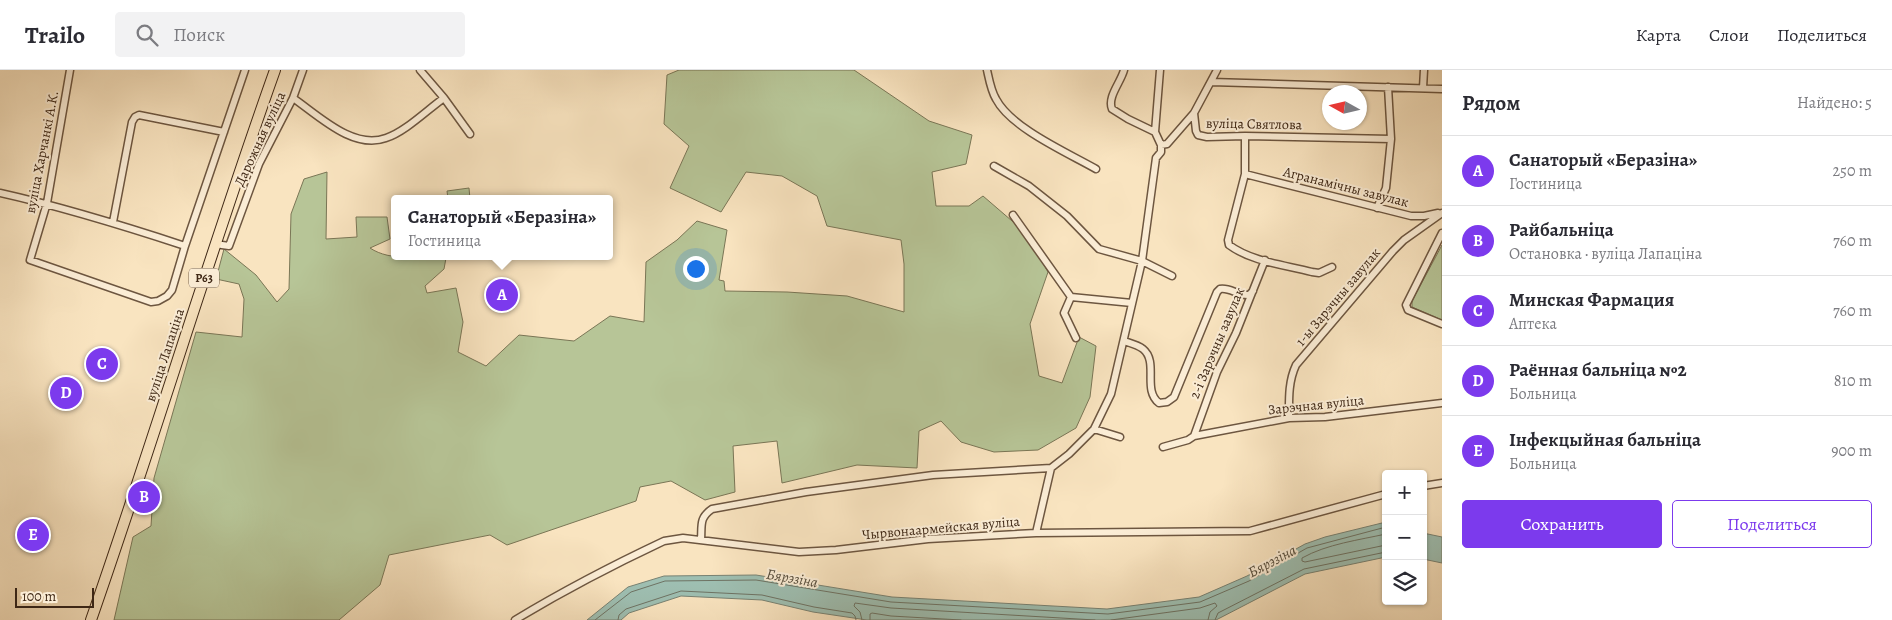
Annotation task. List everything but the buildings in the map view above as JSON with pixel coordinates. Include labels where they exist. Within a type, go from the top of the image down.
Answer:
[{"type":"main road","name":"вуліца Лапаціна","points":[[91,620],[125,523],[215,244],[275,70]]},
{"type":"street","name":"вуліца Харчанкі А.К.","points":[[70,70],[47,203],[30,260],[151,302],[158,301],[167,296],[172,290],[185,246]]},
{"type":"street","points":[[0,193],[47,203],[114,222],[185,246],[245,70]]},
{"type":"street","name":"Дарожная вуліца","points":[[215,244],[229,246],[259,164],[293,98],[304,70]]},
{"type":"street","points":[[420,70],[444,98],[470,134]]},
{"type":"street","points":[[987,70],[996,100],[1010,118],[1096,169]]},
{"type":"street","points":[[1124,70],[1122,80],[1111,101],[1112,109],[1155,132]]},
{"type":"street","points":[[701,540],[702,520],[705,514],[712,509],[806,492],[933,475],[1051,468],[1069,454],[1094,429],[1111,394],[1142,261],[1156,158],[1161,152],[1161,145],[1155,132],[1160,70]]},
{"type":"street","points":[[1161,145],[1167,144],[1194,113],[1217,70]]},
{"type":"street","points":[[1423,88],[1424,70]]},
{"type":"street","points":[[1211,82],[1442,88]]},
{"type":"street","points":[[1377,208],[1386,188],[1391,139],[1388,87]]},
{"type":"street","points":[[293,98],[342,132],[356,138],[373,141],[387,138],[444,98]]},
{"type":"street","name":"вуліца Святлова","points":[[1194,113],[1198,135],[1207,137],[1391,139]]},
{"type":"street","points":[[114,222],[132,122],[135,117],[140,115],[224,132]]},
{"type":"street","points":[[1245,136],[1245,174],[1228,240],[1229,245],[1235,250],[1265,260],[1312,272],[1319,273],[1332,267]]},
{"type":"street","points":[[994,166],[1028,186],[1067,216],[1100,249],[1142,261],[1172,276]]},
{"type":"street","name":"Агранамічны завулак","points":[[1245,174],[1411,216],[1424,216],[1442,212]]},
{"type":"street","name":"1-ы Зарэчны завулак","points":[[1288,418],[1292,373],[1296,365],[1398,245],[1442,212]]},
{"type":"street","points":[[1013,215],[1071,297],[1132,303]]},
{"type":"street","points":[[1442,234],[1406,305],[1408,310],[1413,313],[1442,324]]},
{"type":"street","name":"2-і Зарэчны завулак","points":[[1194,436],[1217,372],[1236,332],[1265,260]]},
{"type":"street","points":[[1124,341],[1138,346],[1148,354],[1150,390],[1154,399],[1159,403],[1167,402],[1174,397],[1217,292],[1220,289],[1227,288],[1243,295],[1249,295],[1253,290]]},
{"type":"street","points":[[1071,297],[1064,313],[1076,338]]},
{"type":"street","name":"Зарэчная вуліца","points":[[1163,447],[1188,440],[1194,436],[1288,418],[1334,416],[1442,403]]},
{"type":"street","points":[[1094,429],[1120,437]]},
{"type":"street","points":[[1036,533],[1051,468]]},
{"type":"street","points":[[1427,485],[1442,483]]},
{"type":"street","name":"Чырвонаармейская вуліца","points":[[515,620],[549,599],[609,567],[664,541],[683,538],[799,552],[836,550],[928,539],[1036,533],[1250,531],[1382,495]]},
{"type":"green space","points":[[679,70],[854,70],[929,121],[972,135],[966,164],[932,172],[936,206],[969,206],[983,196],[1026,233],[1048,272],[1030,324],[1039,376],[1062,383],[1079,337],[1096,346],[1090,397],[1076,428],[1038,450],[994,452],[961,442],[941,421],[919,431],[917,468],[857,465],[782,483],[777,441],[733,446],[735,492],[705,500],[671,481],[640,487],[636,501],[507,545],[490,535],[389,555],[380,585],[339,620],[114,620],[133,537],[151,526],[154,478],[196,332],[242,337],[244,299],[239,284],[216,279],[224,249],[256,275],[277,302],[289,289],[291,214],[304,179],[327,172],[326,239],[357,237],[356,217],[387,217],[390,239],[370,248],[391,256],[391,260],[446,260],[444,269],[425,286],[427,293],[456,288],[463,322],[458,352],[486,366],[519,335],[574,341],[610,316],[644,322],[646,262],[677,240],[697,221],[727,230],[719,280],[724,281],[725,291],[787,292],[847,296],[904,312],[904,264],[901,240],[827,226],[817,196],[782,176],[746,172],[721,212],[670,188],[689,146],[664,124],[667,75]]},
{"type":"green space","points":[[469,188],[470,195],[448,195],[447,191]]},
{"type":"green space","points":[[1442,245],[1442,320],[1412,307],[1412,301]]},
{"type":"water","points":[[1382,523],[1382,558],[1305,574],[1216,620],[867,620],[813,612],[762,600],[681,596],[629,613],[621,620],[587,620],[628,587],[664,576],[756,575],[892,597],[1107,609],[1199,597],[1247,576],[1305,544]]},
{"type":"water","points":[[1427,534],[1442,537],[1442,563],[1427,560]]},
{"type":"place","name":"Санаторый «Беразіна»","points":[[502,295]]},
{"type":"place","name":"Минская Фармация","points":[[102,364]]},
{"type":"place","name":"Раённая бальніца №2","points":[[66,393]]},
{"type":"place","name":"Райбальніца","points":[[144,497]]},
{"type":"place","name":"Інфекцыйная бальніца","points":[[33,535]]},
{"type":"water label","name":"Бярэзіна","points":[[1272,561]]},
{"type":"water label","name":"Бярэзіна","points":[[792,578]]}]
